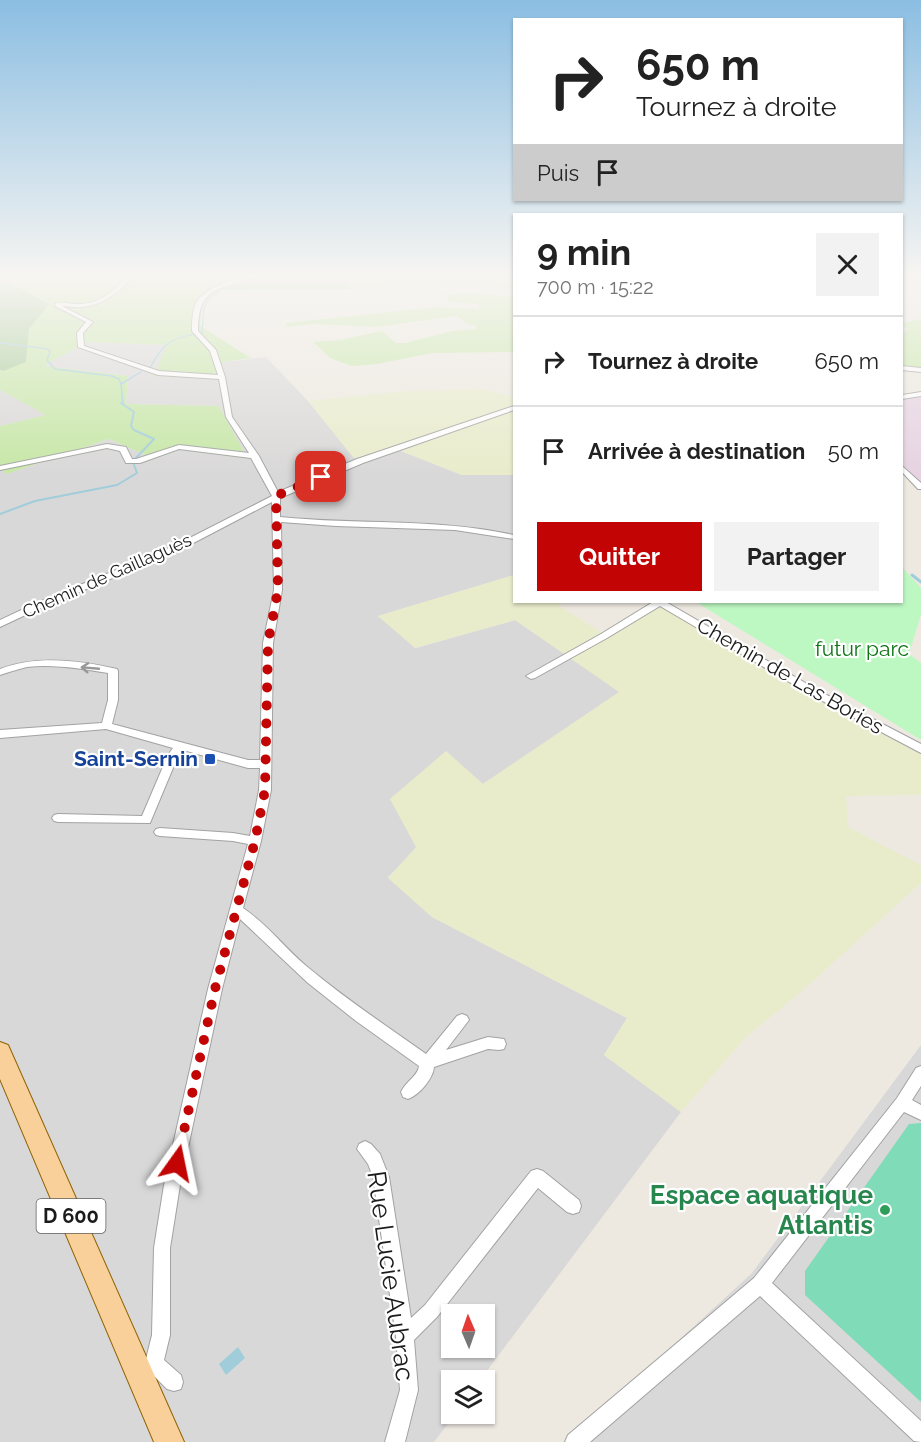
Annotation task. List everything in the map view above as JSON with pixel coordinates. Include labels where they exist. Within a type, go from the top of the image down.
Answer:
[{"type":"main road","name":"D 600","points":[[0,1052],[147,1372],[168,1442]]},
{"type":"street","points":[[81,341],[81,347],[147,369],[167,373],[222,377]]},
{"type":"street","points":[[174,1382],[147,1372],[161,1335],[162,1248],[172,1185],[215,989],[255,841],[265,790],[268,643],[278,590],[276,496],[255,456],[229,417],[222,377],[213,350],[204,341]]},
{"type":"street","points":[[903,368],[921,370]]},
{"type":"street","points":[[903,397],[921,394]]},
{"type":"street","name":"Chemin de Gaillaguès","points":[[0,624],[35,607],[177,548],[276,496],[360,461],[436,437],[513,408]]},
{"type":"street","points":[[0,468],[107,446],[123,449],[129,461],[136,461],[179,447],[255,456]]},
{"type":"street","points":[[903,469],[921,487]]},
{"type":"street","points":[[277,519],[334,524],[474,529],[513,537]]},
{"type":"street","points":[[531,676],[658,603]]},
{"type":"street","name":"Chemin de Las Bories","points":[[662,603],[817,694],[921,749]]},
{"type":"street","points":[[0,672],[11,667],[34,663],[112,671],[114,695],[112,713],[106,726]]},
{"type":"street","points":[[0,734],[106,726],[248,764],[266,764]]},
{"type":"street","points":[[58,818],[146,820],[173,755],[182,745]]},
{"type":"street","points":[[160,832],[233,837],[255,841]]},
{"type":"street","points":[[236,910],[250,918],[297,966],[351,1009],[427,1063]]},
{"type":"street","points":[[408,1092],[426,1073],[427,1063],[462,1020]]},
{"type":"street","points":[[427,1063],[488,1043],[499,1044]]},
{"type":"street","points":[[575,1442],[760,1284],[902,1103],[921,1073]]},
{"type":"street","points":[[902,1103],[921,1113]]},
{"type":"street","name":"Rue Lucie Aubrac","points":[[365,1149],[374,1159],[381,1177],[405,1337],[409,1390],[395,1442]]},
{"type":"street","points":[[405,1337],[431,1311],[537,1177],[573,1206]]},
{"type":"street","points":[[760,1284],[921,1434]]},
{"type":"shaded area","points":[[88,342],[168,345],[155,376],[223,362],[266,357],[308,401],[354,458],[401,451],[462,475],[513,475],[513,575],[378,616],[416,648],[515,620],[620,692],[483,784],[388,877],[432,917],[627,1018],[604,1055],[681,1112],[488,1370],[441,1370],[441,1424],[448,1424],[434,1442],[0,1442],[0,469],[7,474],[109,439],[148,456],[175,448],[247,458],[219,406],[126,404],[128,376],[42,366]]},
{"type":"shaded area","points":[[0,390],[47,415],[0,426]]},
{"type":"shaded area","points":[[921,397],[921,483],[903,465],[903,399]]},
{"type":"shaded area","points":[[921,1045],[921,1442],[568,1442],[752,1273]]},
{"type":"green space","points":[[0,341],[28,341],[26,362],[4,371],[0,370]]},
{"type":"green space","points":[[28,341],[224,341],[251,358],[223,362],[215,379],[154,376],[167,345],[88,342],[43,366],[128,376],[126,404],[219,406],[248,459],[175,448],[148,456],[109,439],[7,474],[0,469],[0,426],[46,415],[0,390],[0,370],[4,371],[26,362]]},
{"type":"green space","points":[[513,341],[513,352],[432,353],[377,364],[352,366],[330,358],[313,342]]},
{"type":"green space","points":[[903,341],[921,341],[921,369],[903,367]]},
{"type":"green space","points":[[482,389],[513,397],[513,475],[462,475],[401,451],[354,458],[308,401],[407,391]]},
{"type":"green space","name":"futur parc","points":[[903,568],[921,588],[921,614],[909,654],[921,663],[921,740],[698,603],[903,603]]},
{"type":"green space","points":[[513,575],[513,603],[562,603],[558,605],[607,636],[661,605],[856,721],[921,754],[921,795],[846,796],[848,827],[921,865],[921,883],[801,992],[745,1038],[681,1112],[604,1055],[627,1018],[432,917],[388,878],[416,847],[390,799],[446,751],[483,784],[619,692],[515,620],[415,648],[378,616]]},
{"type":"green space","name":"Espace aquatique Atlantis","points":[[921,1123],[921,1402],[805,1295],[805,1271],[909,1124]]},
{"type":"water","points":[[238,1347],[245,1358],[226,1375],[219,1364]]},
{"type":"waterway","points":[[150,368],[160,351],[171,341]]},
{"type":"waterway","points":[[0,343],[48,349],[50,352],[47,360],[55,369],[112,376],[119,379],[121,384]]},
{"type":"waterway","points":[[121,384],[141,372]]},
{"type":"waterway","points":[[121,384],[123,404]]},
{"type":"waterway","points":[[121,403],[134,412],[131,426],[134,430],[154,439],[134,460]]},
{"type":"waterway","points":[[0,514],[35,501],[117,485],[137,473],[133,462]]},
{"type":"waterway","points":[[912,575],[921,582]]},
{"type":"place","name":"Saint-Sernin","points":[[210,759]]},
{"type":"place","name":"Espace aquatique Atlantis","points":[[885,1210]]},
{"type":"route","points":[[177,1163],[215,989],[255,841],[265,790],[268,643],[278,590],[276,535],[278,504],[276,496],[321,477]]}]
